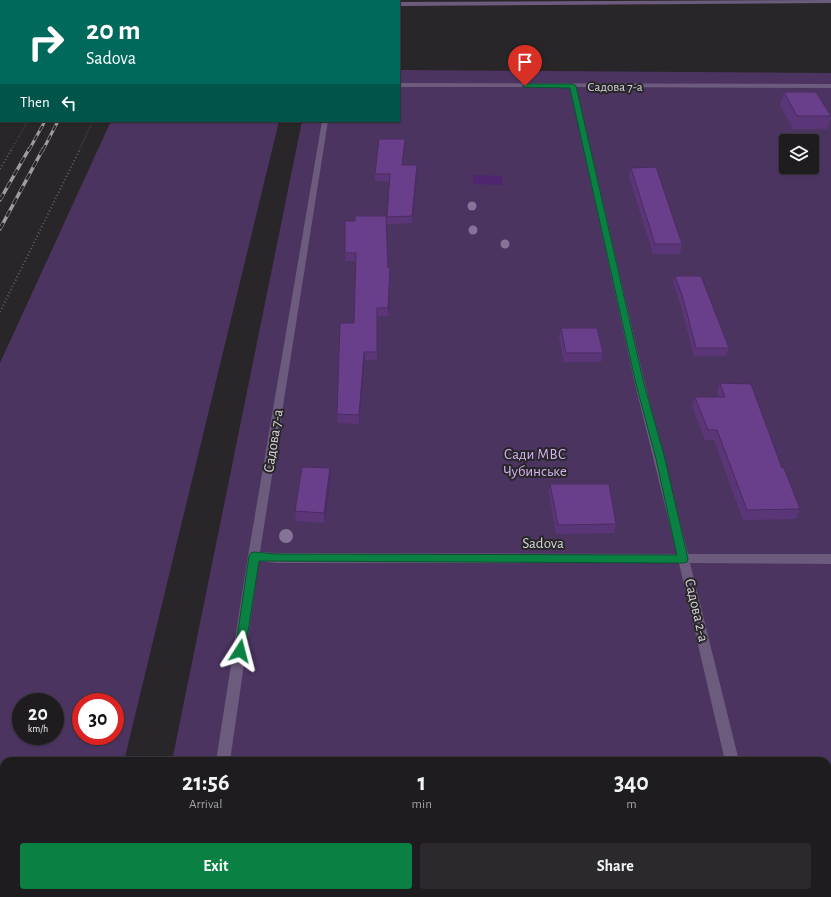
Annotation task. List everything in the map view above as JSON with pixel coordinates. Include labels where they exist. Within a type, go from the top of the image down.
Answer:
[{"type":"street","points":[[400,4],[831,1]]},
{"type":"street","name":"Садова 7-а","points":[[400,85],[831,86]]},
{"type":"street","name":"Садова 2-а","points":[[573,86],[640,384],[660,459],[731,757]]},
{"type":"street","points":[[807,86],[811,93]]},
{"type":"street","name":"Садова 7-а","points":[[224,757],[254,556],[325,122]]},
{"type":"street","name":"Sadova","points":[[254,556],[276,558],[831,559]]},
{"type":"path","points":[[0,169],[27,122]]},
{"type":"path","points":[[0,312],[93,122]]},
{"type":"green space","name":"Сади МВС Чубинське","points":[[400,70],[831,73],[831,757],[173,757],[302,122],[400,122]]},
{"type":"green space","points":[[111,122],[279,122],[125,757],[0,757],[0,363]]},
{"type":"shaded area","points":[[473,175],[502,176],[503,185],[473,184]]},
{"type":"building","points":[[784,92],[816,92],[831,116],[797,116]]},
{"type":"building","points":[[379,139],[405,139],[402,165],[417,165],[412,216],[387,217],[390,174],[375,174]]},
{"type":"building","points":[[656,167],[682,244],[655,244],[631,168]]},
{"type":"building","points":[[355,216],[386,216],[388,268],[390,268],[388,308],[377,308],[377,352],[364,352],[359,415],[337,414],[340,323],[354,323],[356,253],[345,253],[345,221],[355,221]]},
{"type":"building","points":[[675,276],[701,276],[729,348],[696,348],[683,298]]},
{"type":"building","points":[[561,328],[597,328],[603,353],[566,353]]},
{"type":"building","points":[[720,383],[751,384],[782,468],[784,468],[800,509],[747,510],[717,430],[708,430],[695,397],[725,397]]},
{"type":"building","points":[[302,467],[330,468],[324,513],[295,511]]},
{"type":"building","points":[[550,484],[609,484],[616,524],[558,525]]},
{"type":"railway","points":[[29,150],[44,122]]},
{"type":"railway","points":[[43,150],[57,122]]},
{"type":"railway","points":[[0,200],[29,149]]},
{"type":"railway","points":[[0,229],[43,149]]},
{"type":"route","points":[[240,651],[254,556],[276,558],[683,559],[660,459],[640,384],[573,93],[573,86],[525,86]]}]
